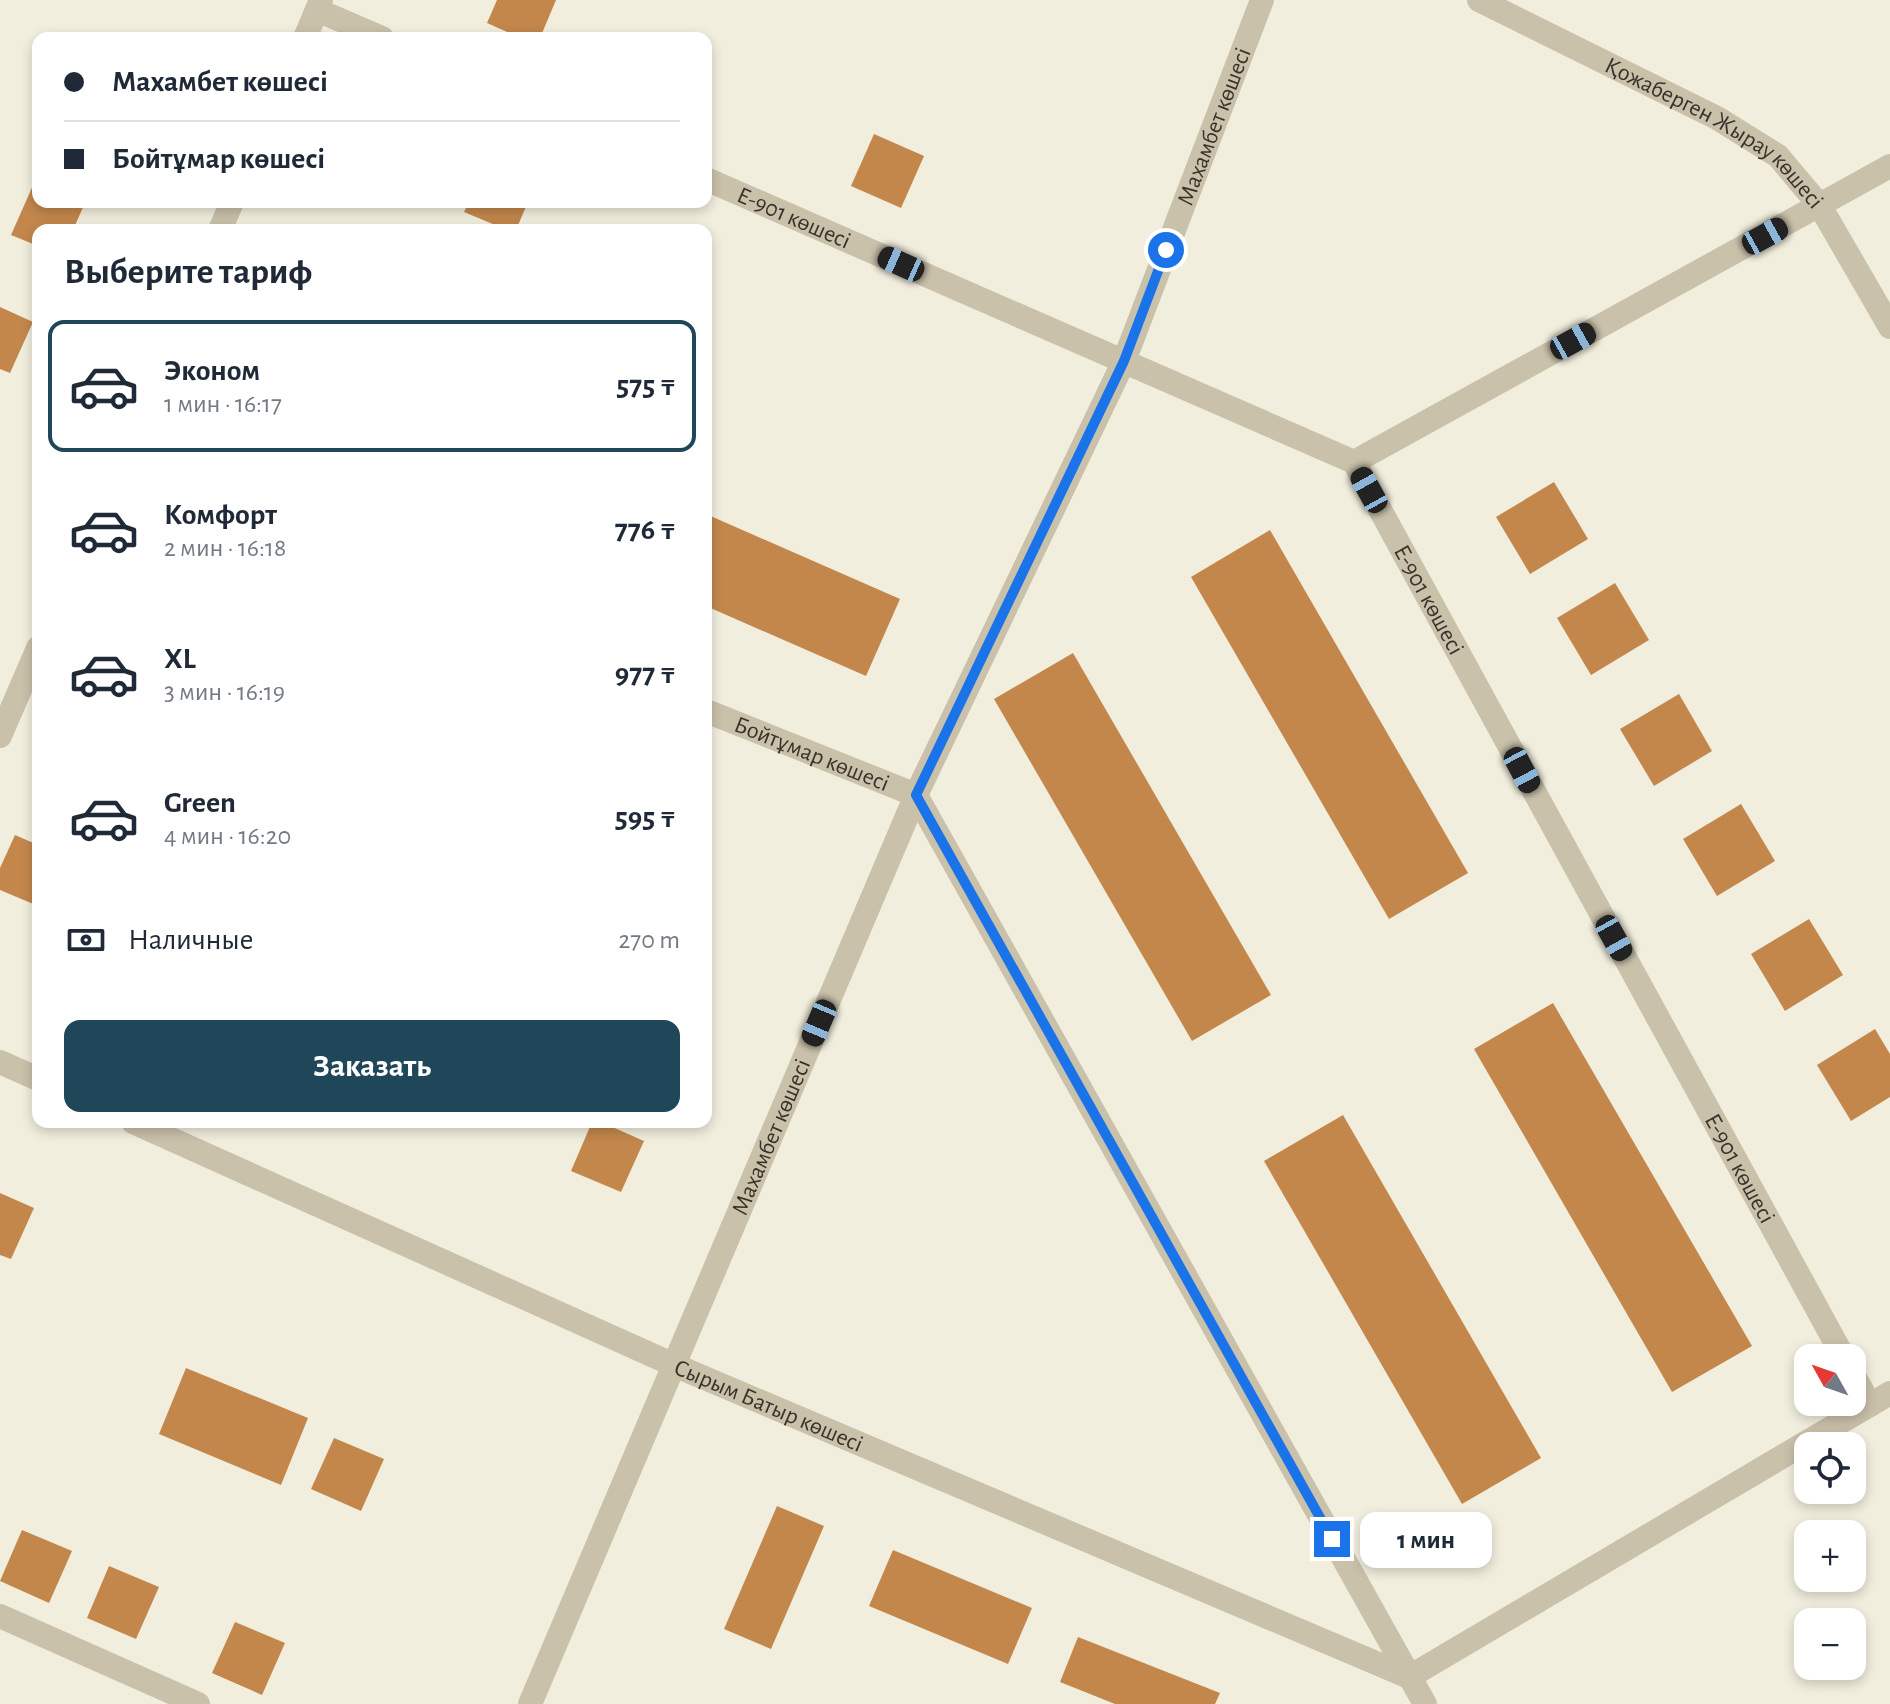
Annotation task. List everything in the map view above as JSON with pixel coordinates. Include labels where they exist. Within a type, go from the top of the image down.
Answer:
[{"type":"street","name":"Махамбет көшесі","points":[[530,1704],[916,795],[1124,361],[1262,0]]},
{"type":"street","name":"Қожаберген Жырау көшесі","points":[[1479,0],[1717,118],[1778,156],[1820,206],[1890,327]]},
{"type":"street","points":[[308,32],[319,5],[371,32]]},
{"type":"street","points":[[1354,462],[1890,166]]},
{"type":"street","name":"Е-901 көшесі","points":[[712,182],[1354,462],[1836,1344]]},
{"type":"street","points":[[0,736],[32,662]]},
{"type":"street","name":"Бойтұмар көшесі","points":[[712,713],[916,795],[1425,1704]]},
{"type":"street","points":[[0,1062],[32,1076]]},
{"type":"street","name":"Сырым Батыр көшесі","points":[[146,1128],[674,1365],[1409,1677]]},
{"type":"street","points":[[1409,1677],[1880,1399]]},
{"type":"street","points":[[0,1616],[198,1704]]},
{"type":"building","points":[[497,0],[556,0],[543,32],[507,32],[487,23]]},
{"type":"building","points":[[874,134],[924,156],[901,208],[851,186]]},
{"type":"building","points":[[32,188],[32,208],[83,208],[76,224],[32,224],[32,244],[11,235]]},
{"type":"building","points":[[466,208],[525,208],[519,224],[493,224],[464,212]]},
{"type":"building","points":[[0,307],[32,324],[10,373],[0,369]]},
{"type":"building","points":[[1554,482],[1588,539],[1530,574],[1496,517]]},
{"type":"building","points":[[712,517],[900,599],[866,676],[712,609]]},
{"type":"building","points":[[1270,530],[1468,873],[1389,919],[1191,577]]},
{"type":"building","points":[[1615,583],[1649,640],[1591,675],[1557,618]]},
{"type":"building","points":[[1073,653],[1271,995],[1192,1041],[994,699]]},
{"type":"building","points":[[1679,694],[1712,751],[1654,786],[1620,729]]},
{"type":"building","points":[[1741,804],[1775,861],[1717,896],[1683,839]]},
{"type":"building","points":[[15,835],[32,842],[32,903],[0,890],[0,868]]},
{"type":"building","points":[[1809,919],[1843,975],[1785,1011],[1751,954]]},
{"type":"building","points":[[1553,1003],[1752,1346],[1672,1392],[1474,1049]]},
{"type":"building","points":[[1875,1029],[1890,1054],[1890,1097],[1851,1121],[1817,1065]]},
{"type":"building","points":[[1343,1115],[1541,1458],[1462,1504],[1264,1161]]},
{"type":"building","points":[[589,1128],[615,1128],[644,1141],[621,1192],[571,1171]]},
{"type":"building","points":[[0,1193],[34,1208],[11,1259],[0,1255]]},
{"type":"building","points":[[186,1368],[308,1418],[281,1485],[159,1434]]},
{"type":"building","points":[[334,1438],[384,1459],[361,1511],[311,1489]]},
{"type":"building","points":[[777,1506],[824,1526],[771,1649],[724,1629]]},
{"type":"building","points":[[22,1530],[72,1551],[49,1603],[0,1581]]},
{"type":"building","points":[[893,1550],[1032,1608],[1008,1664],[869,1606]]},
{"type":"building","points":[[109,1566],[159,1587],[136,1639],[87,1618]]},
{"type":"building","points":[[235,1622],[285,1643],[262,1695],[212,1673]]},
{"type":"building","points":[[1078,1637],[1220,1693],[1215,1704],[1115,1704],[1060,1682]]},
{"type":"route","points":[[1166,250],[1124,361],[916,795],[1332,1539]]}]
